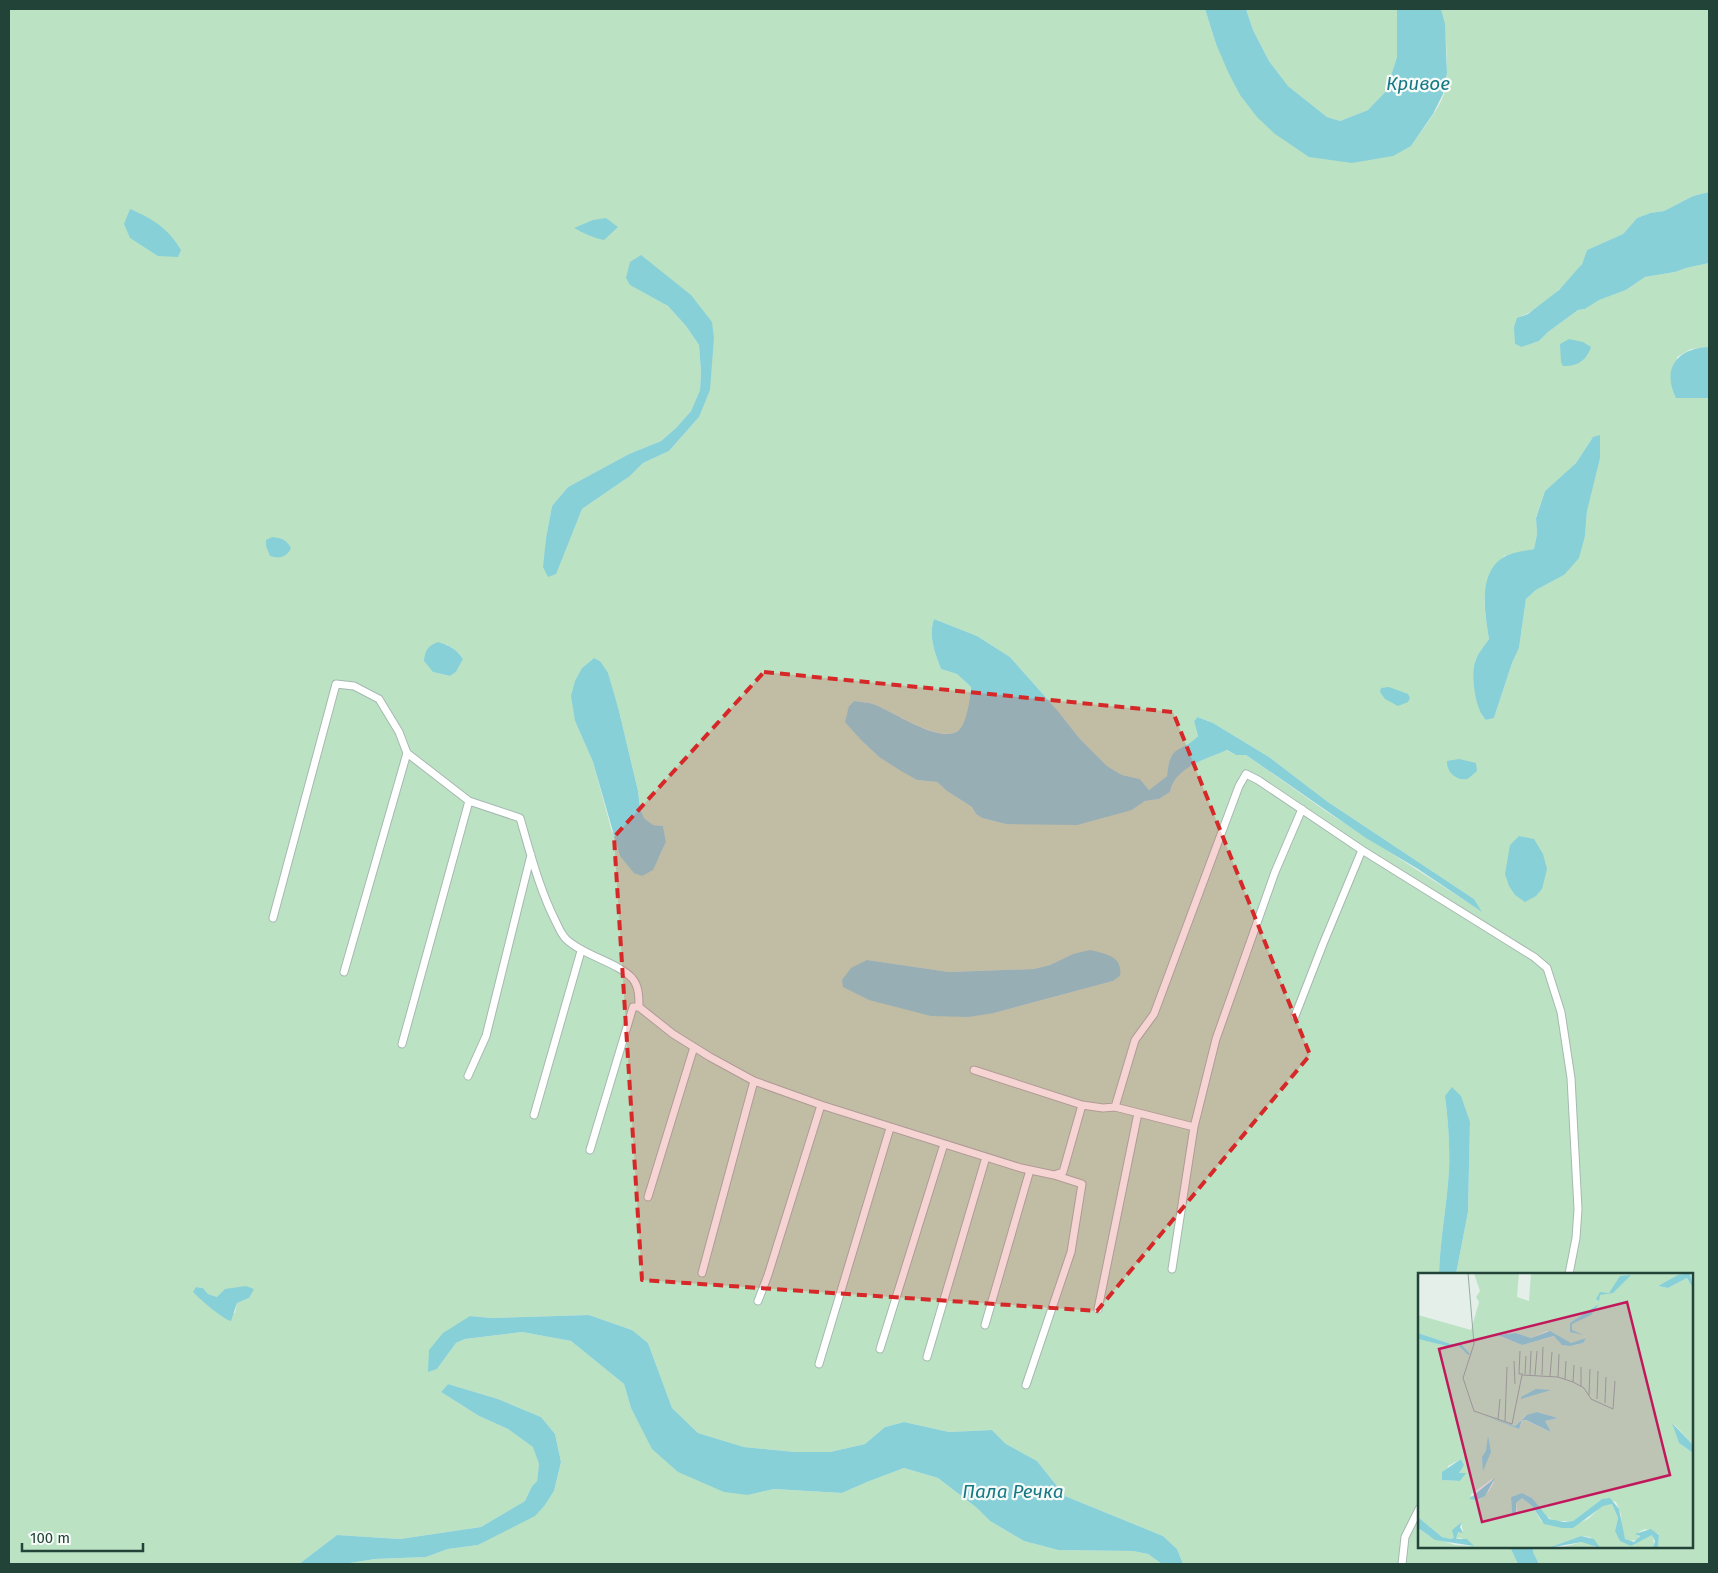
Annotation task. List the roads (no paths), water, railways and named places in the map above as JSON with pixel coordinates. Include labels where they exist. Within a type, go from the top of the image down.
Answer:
[{"type":"street","points":[[273,918],[336,684],[354,686],[379,699],[399,732],[407,753],[468,801],[520,818],[545,900],[565,938],[581,951],[622,971],[633,979],[639,992],[639,1007]]},
{"type":"street","points":[[344,972],[407,753]]},
{"type":"street","points":[[1115,1107],[1135,1040],[1154,1014],[1239,786],[1246,774],[1258,780],[1362,850],[1534,957],[1547,968],[1561,1012],[1571,1078],[1578,1209],[1576,1238],[1569,1273]]},
{"type":"street","points":[[402,1044],[468,801]]},
{"type":"street","points":[[1172,1269],[1194,1127],[1216,1039],[1275,872],[1302,809]]},
{"type":"street","points":[[1295,1016],[1362,850]]},
{"type":"street","points":[[468,1076],[486,1036],[531,855]]},
{"type":"street","points":[[534,1115],[581,951]]},
{"type":"street","points":[[590,1150],[633,1007],[639,1007],[673,1034],[754,1081],[890,1128],[1082,1184],[1071,1252],[1026,1385]]},
{"type":"street","points":[[648,1197],[694,1047]]},
{"type":"street","points":[[974,1070],[1082,1105],[1103,1108],[1115,1107],[1194,1127]]},
{"type":"street","points":[[702,1273],[754,1081]]},
{"type":"street","points":[[758,1301],[768,1275],[821,1105]]},
{"type":"street","points":[[1054,1175],[1062,1172],[1082,1105]]},
{"type":"street","points":[[1098,1309],[1138,1113]]},
{"type":"street","points":[[819,1364],[890,1128]]},
{"type":"street","points":[[880,1350],[944,1144]]},
{"type":"street","points":[[927,1357],[986,1157]]},
{"type":"street","points":[[985,1325],[1030,1170]]},
{"type":"street","points":[[1402,1564],[1405,1537],[1418,1511]]},
{"type":"water","name":"Кривое","points":[[1205,9],[1246,9],[1253,30],[1269,61],[1288,86],[1327,117],[1340,121],[1368,110],[1386,91],[1397,57],[1397,9],[1441,9],[1445,24],[1447,73],[1443,94],[1433,114],[1411,146],[1393,156],[1352,163],[1309,157],[1275,134],[1257,117],[1240,95],[1216,44]]},
{"type":"water","points":[[1709,192],[1709,263],[1675,272],[1645,277],[1626,290],[1599,300],[1585,309],[1578,310],[1539,341],[1522,347],[1515,344],[1514,327],[1517,318],[1528,314],[1559,290],[1582,264],[1587,250],[1623,234],[1637,218],[1650,213],[1664,211],[1693,196]]},
{"type":"water","points":[[130,209],[153,221],[171,236],[181,250],[178,257],[158,256],[130,238],[124,224]]},
{"type":"water","points":[[606,218],[618,227],[604,240],[574,228],[593,220]]},
{"type":"water","points":[[641,255],[691,295],[712,322],[714,338],[710,390],[699,417],[669,451],[643,463],[630,476],[582,509],[556,574],[548,577],[543,567],[552,506],[568,487],[629,454],[661,441],[691,411],[700,390],[699,345],[686,326],[668,306],[630,285],[626,278],[630,262]]},
{"type":"water","points":[[1569,339],[1583,342],[1591,347],[1587,356],[1581,362],[1563,366],[1560,344]]},
{"type":"water","points":[[1709,347],[1709,398],[1676,398],[1670,378],[1675,362],[1689,351]]},
{"type":"water","points":[[1600,435],[1600,458],[1587,511],[1585,536],[1579,558],[1564,575],[1536,590],[1526,599],[1519,648],[1512,663],[1494,718],[1486,720],[1476,700],[1473,673],[1476,659],[1489,639],[1485,595],[1486,583],[1490,573],[1495,564],[1507,555],[1534,549],[1537,534],[1536,518],[1545,491],[1576,463],[1593,437]]},
{"type":"water","points":[[272,537],[285,541],[291,548],[285,555],[280,557],[270,556],[266,540]]},
{"type":"water","points":[[934,619],[977,636],[1010,657],[1080,739],[1107,766],[1122,775],[1140,779],[1149,790],[1167,776],[1168,766],[1173,754],[1198,736],[1194,721],[1198,717],[1213,723],[1269,757],[1328,802],[1474,899],[1482,912],[1418,869],[1366,838],[1246,755],[1236,755],[1227,750],[1192,765],[1178,776],[1170,792],[1159,799],[1145,801],[1132,810],[1077,825],[1006,824],[982,818],[976,814],[972,807],[947,791],[937,782],[917,780],[879,757],[845,722],[849,706],[854,701],[873,704],[928,730],[950,734],[961,728],[968,710],[971,687],[957,674],[941,669],[932,638]]},
{"type":"water","points":[[438,642],[452,648],[463,659],[456,672],[450,676],[433,672],[424,661],[428,649]]},
{"type":"water","points":[[594,658],[600,661],[608,673],[619,711],[638,791],[640,808],[644,818],[653,825],[663,826],[666,842],[653,870],[642,876],[634,873],[620,856],[593,762],[575,721],[571,696],[575,681],[582,668]]},
{"type":"water","points":[[1389,687],[1408,694],[1410,698],[1408,702],[1398,706],[1385,699],[1380,692],[1381,688]]},
{"type":"water","points":[[1459,759],[1476,763],[1477,771],[1467,779],[1456,777],[1450,772],[1447,761]]},
{"type":"water","points":[[1519,836],[1534,839],[1543,854],[1547,869],[1542,889],[1536,896],[1525,902],[1515,895],[1509,886],[1505,874],[1510,845]]},
{"type":"water","points":[[1090,950],[1116,960],[1119,964],[1120,976],[1113,981],[994,1013],[968,1017],[931,1016],[869,1000],[843,987],[842,980],[851,968],[867,960],[949,972],[1034,969],[1050,965],[1073,954]]},
{"type":"water","points":[[1452,1087],[1461,1096],[1470,1122],[1468,1212],[1456,1273],[1439,1273],[1449,1170],[1445,1096]]},
{"type":"water","points":[[246,1286],[254,1289],[249,1298],[237,1303],[231,1321],[217,1313],[193,1292],[196,1287],[203,1288],[208,1294],[217,1297],[225,1289]]},
{"type":"water","name":"Пала Речка","points":[[589,1315],[632,1330],[648,1343],[672,1408],[698,1433],[744,1447],[795,1452],[830,1452],[865,1444],[885,1427],[904,1422],[949,1432],[992,1430],[1006,1444],[1037,1461],[1065,1496],[1163,1536],[1177,1549],[1183,1564],[1162,1564],[1148,1554],[1133,1551],[1058,1550],[1024,1541],[990,1521],[977,1508],[938,1478],[904,1468],[842,1493],[774,1489],[748,1495],[724,1492],[678,1472],[652,1449],[631,1408],[624,1384],[571,1341],[522,1332],[465,1339],[456,1343],[437,1369],[428,1372],[429,1350],[443,1333],[470,1316],[491,1318]]},
{"type":"water","points":[[448,1384],[498,1399],[541,1417],[555,1434],[561,1462],[554,1491],[545,1505],[535,1516],[478,1545],[448,1549],[426,1557],[375,1559],[344,1564],[299,1564],[337,1535],[400,1539],[481,1527],[525,1501],[532,1486],[537,1481],[539,1464],[533,1447],[508,1429],[479,1416],[441,1392]]},
{"type":"water","points":[[1510,1548],[1532,1548],[1539,1564],[1518,1564]]}]
